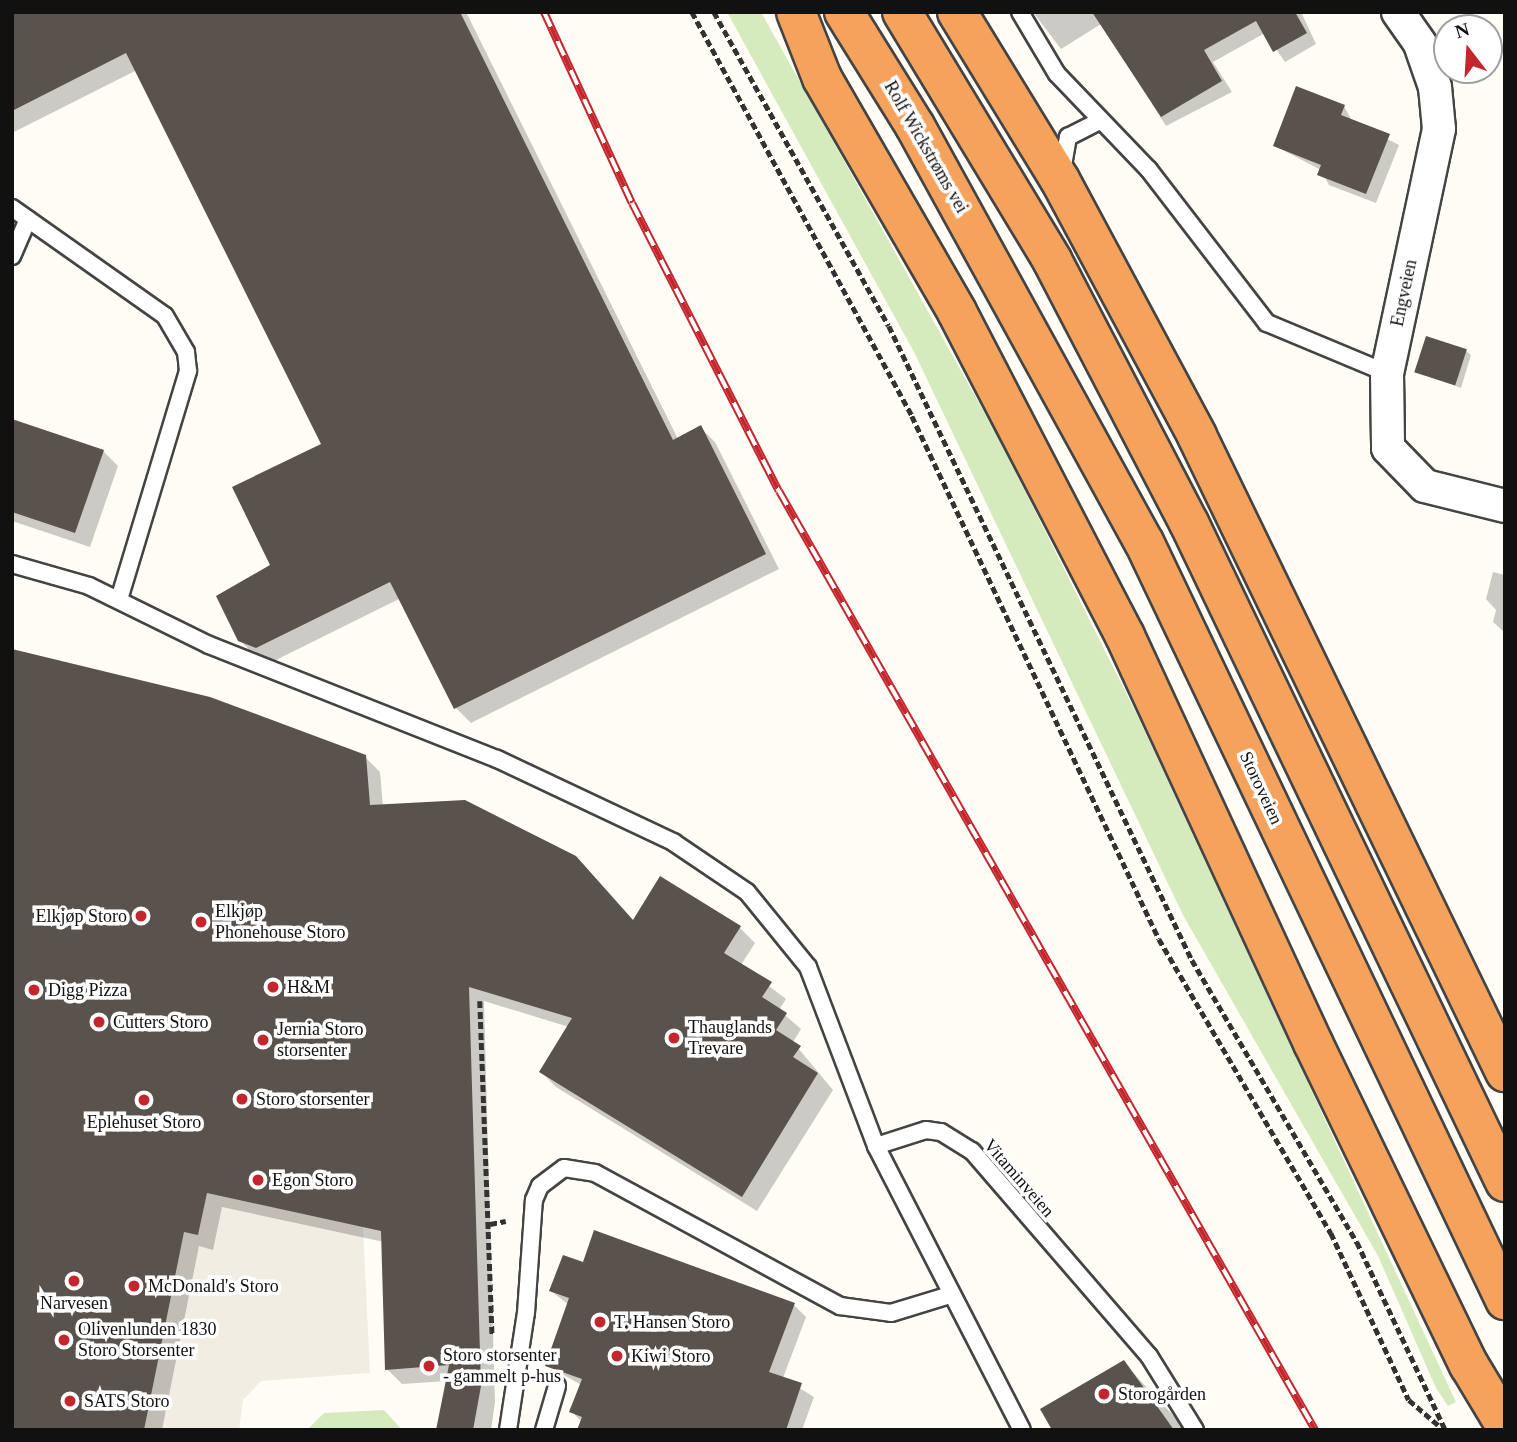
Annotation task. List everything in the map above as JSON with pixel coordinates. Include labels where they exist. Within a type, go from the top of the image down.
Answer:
[{"type":"highway","points":[[796,12],[822,78],[970,337],[1125,636],[1319,1055],[1469,1365],[1505,1424]]},
{"type":"highway","name":"Rolf Wickstrøms vei","points":[[844,12],[1004,284]]},
{"type":"highway","points":[[902,12],[1052,260],[1189,523],[1505,1182]]},
{"type":"highway","points":[[957,12],[1060,180],[1288,614],[1505,1072]]},
{"type":"highway","name":"Storoveien","points":[[1004,284],[1144,542],[1505,1300]]},
{"type":"street","name":"Engveien","points":[[1398,12],[1431,76],[1438,129],[1387,373],[1383,419],[1388,448],[1400,466],[1424,486],[1505,506]]},
{"type":"lane","points":[[1020,12],[1057,74],[1099,121],[1149,170],[1267,323],[1387,373]]},
{"type":"lane","points":[[1060,180],[1068,137],[1099,121]]},
{"type":"lane","points":[[12,208],[165,316],[186,352],[188,371],[119,599]]},
{"type":"lane","points":[[12,256],[28,219]]},
{"type":"lane","points":[[12,564],[119,599],[209,645],[497,759],[673,842],[747,892],[808,967],[876,1146],[950,1296],[1022,1430]]},
{"type":"lane","name":"Vitaminveien","points":[[876,1146],[926,1130],[941,1132],[972,1151],[1149,1356],[1195,1430]]},
{"type":"lane","points":[[508,1430],[526,1313],[534,1200],[540,1185],[564,1168],[595,1173],[839,1306],[891,1313],[950,1296]]},
{"type":"lane","points":[[544,1430],[557,1386]]},
{"type":"path","points":[[692,12],[912,416],[1159,939],[1331,1233],[1409,1401],[1445,1430]]},
{"type":"path","points":[[713,12],[889,326],[1186,948],[1357,1242],[1445,1430]]},
{"type":"path","points":[[480,1001],[490,1224],[491,1346]]},
{"type":"path","points":[[490,1224],[503,1222]]},
{"type":"green space","points":[[727,12],[761,12],[998,437],[1140,721],[1456,1402],[1448,1406],[1436,1388],[1378,1256],[1183,915],[914,352]]},
{"type":"green space","points":[[384,1410],[402,1430],[307,1430],[324,1413]]},
{"type":"shaded area","points":[[207,1193],[363,1227],[370,1373],[261,1381],[243,1400],[239,1430],[144,1430],[184,1232],[198,1235]]},
{"type":"building","points":[[12,12],[460,12],[673,440],[701,425],[766,554],[454,709],[390,582],[256,648],[238,641],[216,596],[270,565],[232,487],[321,444],[126,53],[12,111]]},
{"type":"building","points":[[1092,12],[1295,12],[1307,33],[1273,52],[1256,21],[1204,50],[1222,81],[1161,117]]},
{"type":"building","points":[[1296,86],[1345,105],[1341,115],[1390,134],[1366,194],[1317,175],[1321,165],[1273,146]]},
{"type":"building","points":[[1426,336],[1467,349],[1455,385],[1414,372]]},
{"type":"building","points":[[12,419],[104,450],[75,533],[12,512]]},
{"type":"building","name":"Storo storsenter","points":[[12,649],[210,697],[366,755],[370,805],[465,800],[576,856],[633,920],[660,876],[741,926],[724,953],[772,982],[762,997],[787,1013],[776,1030],[801,1046],[793,1057],[818,1073],[742,1197],[539,1072],[572,1018],[469,987],[481,1386],[473,1430],[436,1430],[449,1365],[385,1370],[381,1231],[207,1193],[198,1235],[184,1232],[144,1430],[12,1430]]},
{"type":"building","points":[[594,1230],[795,1303],[769,1372],[802,1383],[786,1430],[577,1430],[582,1417],[569,1412],[582,1379],[545,1366],[569,1298],[549,1291],[563,1255],[583,1262]]},
{"type":"building","name":"Storogården","points":[[1124,1360],[1174,1430],[1052,1430],[1040,1409]]},
{"type":"railway","points":[[544,12],[632,203],[779,491],[1315,1430]]},
{"type":"place","name":"Elkjøp Storo","points":[[141,916]]},
{"type":"place","name":"Elkjøp Phonehouse Storo","points":[[201,922]]},
{"type":"place","name":"H&M","points":[[273,987]]},
{"type":"place","name":"Digg Pizza","points":[[34,990]]},
{"type":"place","name":"Cutters Storo","points":[[99,1022]]},
{"type":"place","name":"Thauglands Trevare","points":[[674,1038]]},
{"type":"place","name":"Jernia Storo storsenter","points":[[263,1040]]},
{"type":"place","name":"Storo storsenter","points":[[242,1099]]},
{"type":"place","name":"Eplehuset Storo","points":[[144,1100]]},
{"type":"place","name":"Egon Storo","points":[[258,1180]]},
{"type":"place","name":"Narvesen","points":[[74,1281]]},
{"type":"place","name":"McDonald's Storo","points":[[134,1286]]},
{"type":"place","name":"T. Hansen Storo","points":[[600,1322]]},
{"type":"place","name":"Olivenlunden 1830 Storo Storsenter","points":[[64,1340]]},
{"type":"place","name":"Kiwi Storo","points":[[617,1356]]},
{"type":"place","name":"Storo storsenter - gammelt p-hus","points":[[429,1366]]},
{"type":"place","name":"Storogården","points":[[1104,1394]]},
{"type":"place","name":"SATS Storo","points":[[70,1401]]}]
